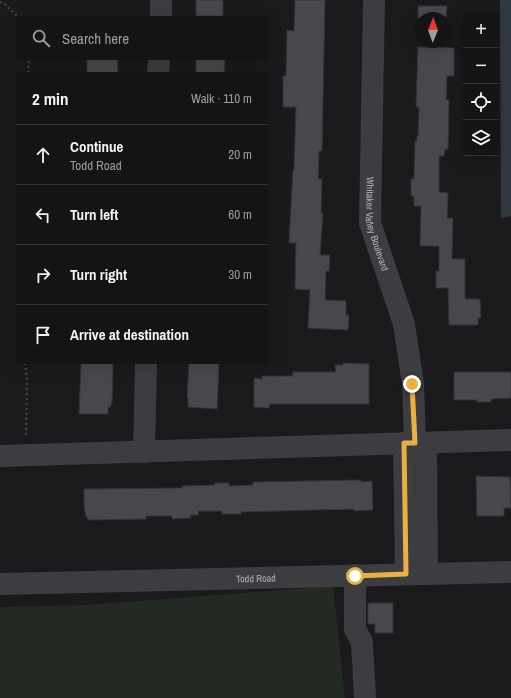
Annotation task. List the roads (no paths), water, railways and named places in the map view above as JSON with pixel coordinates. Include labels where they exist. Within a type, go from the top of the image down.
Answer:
[{"type":"street","points":[[161,0],[161,16]]},
{"type":"street","name":"Whitaker Valley Boulevard","points":[[374,0],[370,223],[404,324],[412,384],[415,443],[427,574]]},
{"type":"street","points":[[158,72],[159,60]]},
{"type":"street","points":[[144,452],[146,364]]},
{"type":"street","points":[[0,456],[511,440]]},
{"type":"street","name":"Whitaker Valley Boulevard","points":[[406,574],[415,443]]},
{"type":"street","name":"Todd Road","points":[[0,584],[511,572]]},
{"type":"street","points":[[355,576],[355,629],[362,642],[365,698]]}]
